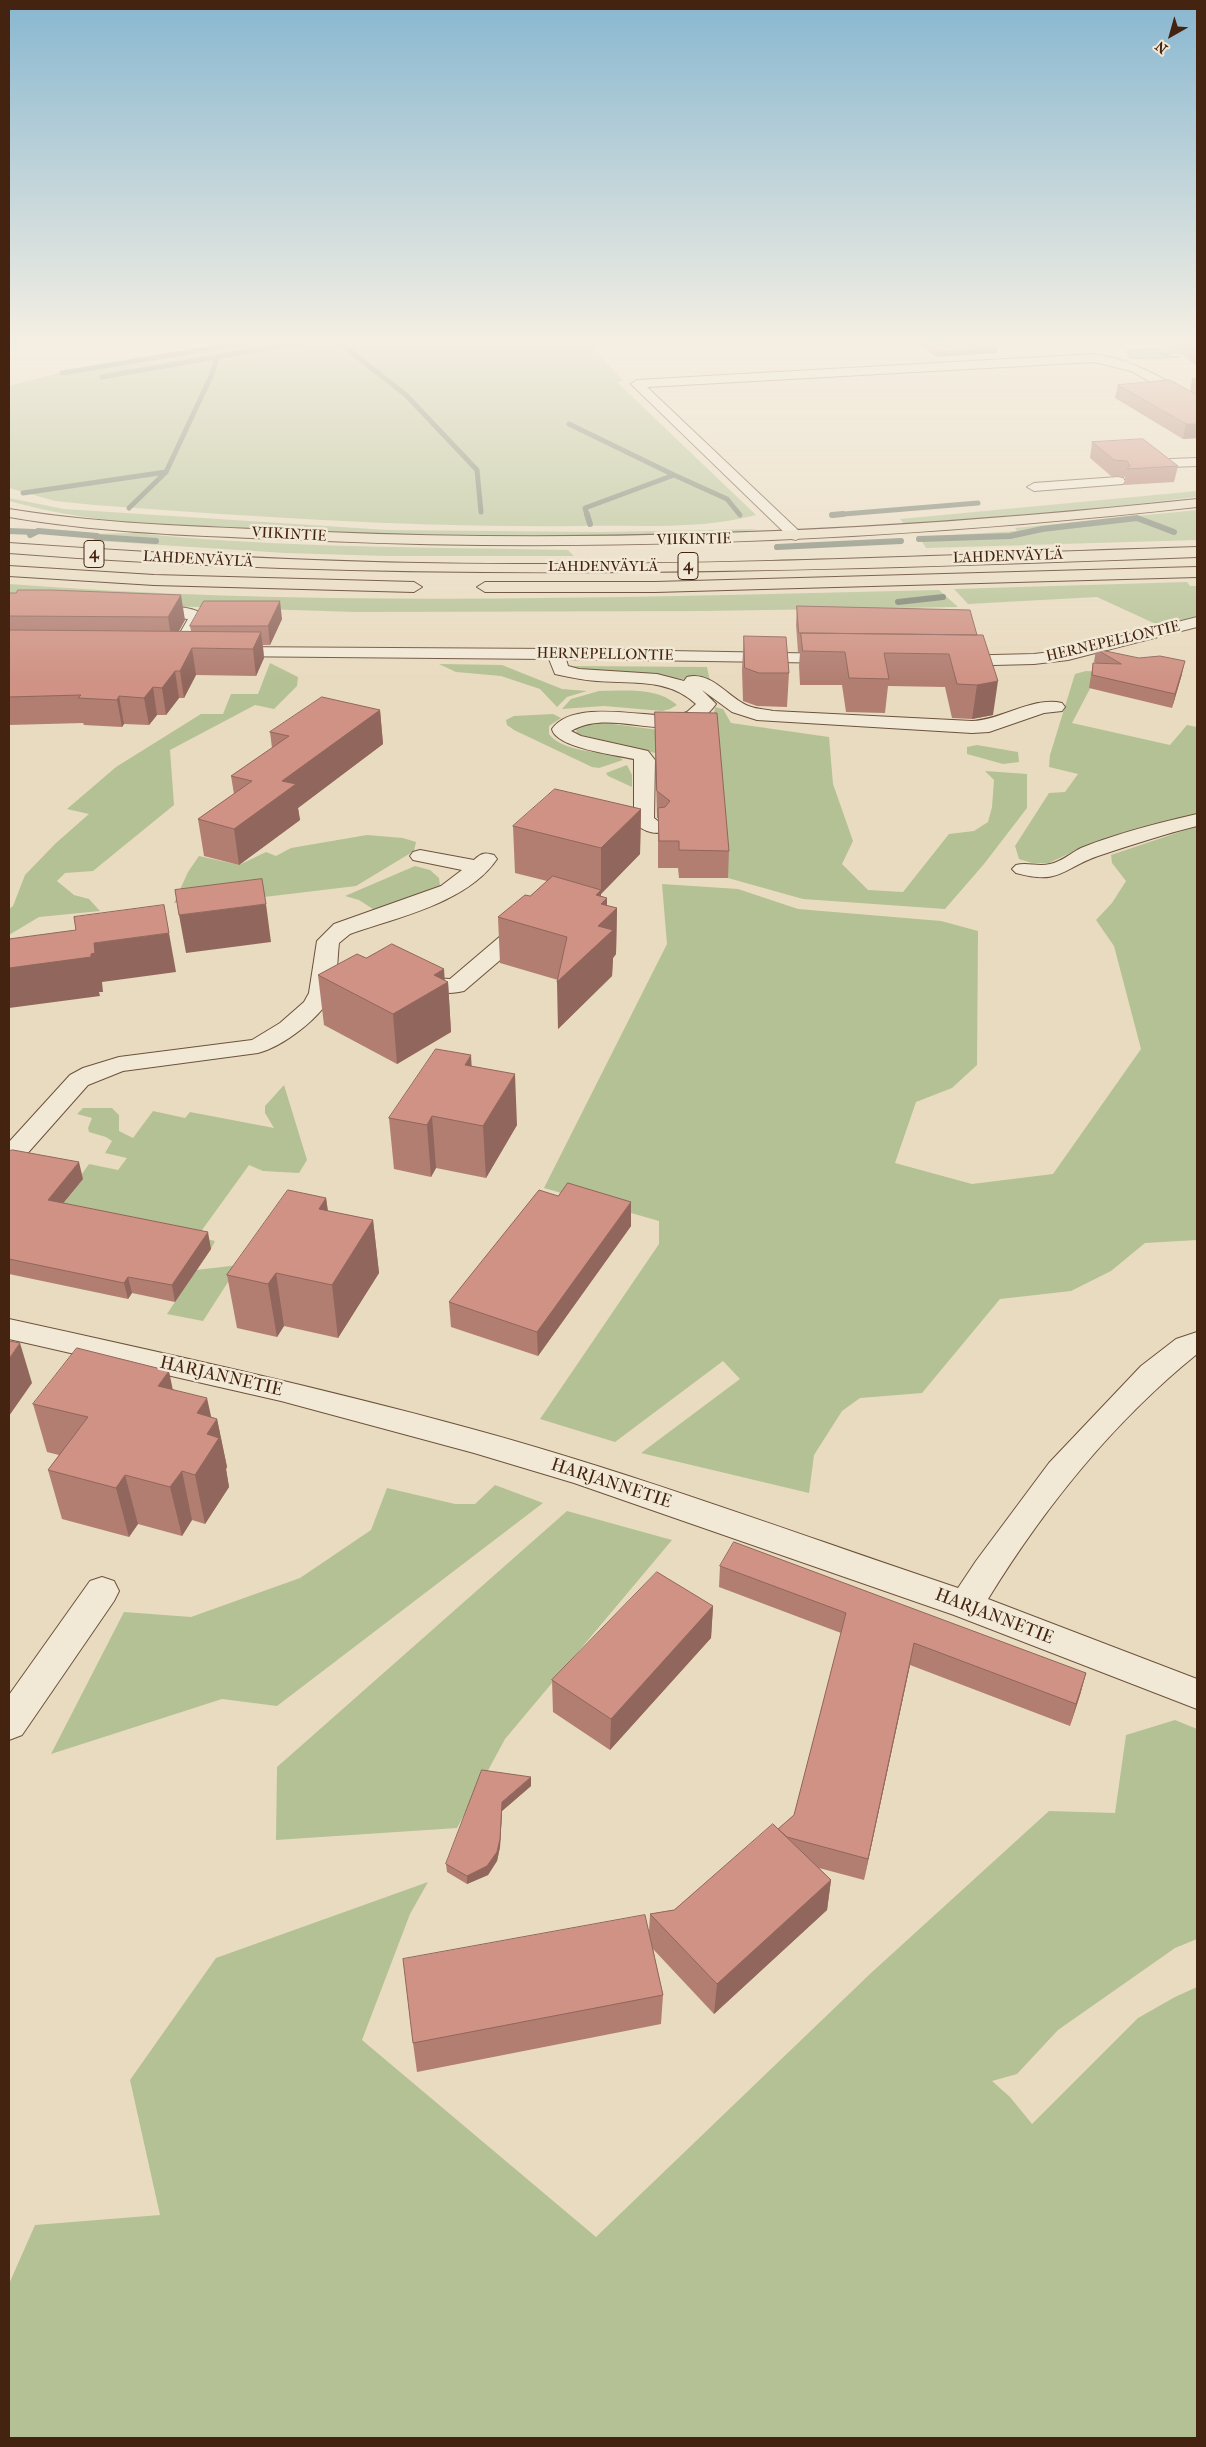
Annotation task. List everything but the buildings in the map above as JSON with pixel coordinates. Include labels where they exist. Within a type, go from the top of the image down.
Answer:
[{"type":"main road","name":"VIIKINTIE","points":[[9,503],[94,520],[190,530]]},
{"type":"main road","name":"VIIKINTIE","points":[[9,513],[86,524],[372,539],[507,542],[796,536],[1014,522],[1197,503]]},
{"type":"main road","points":[[9,542],[179,560]]},
{"type":"main road","name":"LAHDENVÄYLÄ","points":[[9,548],[179,560],[421,568],[647,567],[1197,552]]},
{"type":"main road","name":"LAHDENVÄYLÄ","points":[[9,571],[154,580],[429,587]]},
{"type":"main road","name":"LAHDENVÄYLÄ","points":[[468,587],[655,587],[1197,572]]},
{"type":"street","points":[[715,454],[738,470],[796,536]]},
{"type":"street","points":[[1170,463],[1197,462]]},
{"type":"street","points":[[1034,487],[1118,481]]},
{"type":"street","points":[[133,610],[182,612],[197,617],[178,652]]},
{"type":"street","name":"HERNEPELLONTIE","points":[[932,661],[1034,659],[1082,652],[1163,639],[1197,622]]},
{"type":"street","points":[[158,651],[196,652]]},
{"type":"street","name":"HERNEPELLONTIE","points":[[214,652],[558,654],[855,660]]},
{"type":"street","points":[[1082,652],[1116,660]]},
{"type":"street","points":[[558,654],[557,662],[561,670],[574,674],[652,678],[698,693],[707,704],[702,711],[674,721],[584,719],[572,721],[561,729],[562,733],[575,740],[648,755],[644,760],[644,821],[657,828]]},
{"type":"street","points":[[669,682],[685,681],[709,686],[716,689],[734,706],[755,714],[875,723],[972,727],[999,723],[1042,708],[1056,707]]},
{"type":"street","points":[[1023,869],[1038,872],[1056,870],[1088,853],[1170,826],[1197,820]]},
{"type":"street","points":[[9,1158],[79,1080],[92,1073],[119,1064],[258,1046],[288,1028],[329,996],[321,994],[328,941],[342,929],[449,891],[484,862],[420,856]]},
{"type":"street","points":[[392,984],[456,986],[525,927]]},
{"type":"street","name":"HARJANNETIE","points":[[9,1329],[281,1390],[474,1441],[584,1474],[966,1605],[1197,1694]]},
{"type":"street","points":[[966,1605],[988,1570],[1060,1471],[1152,1374],[1188,1346],[1197,1342]]},
{"type":"street","points":[[9,1724],[102,1591]]},
{"type":"shaded area","points":[[9,454],[692,454],[756,515],[713,523],[669,526],[519,526],[397,523],[94,505],[55,501],[9,488]]},
{"type":"shaded area","points":[[1197,491],[1197,497],[1084,510],[904,524],[900,519]]},
{"type":"shaded area","points":[[9,498],[64,509],[388,530],[599,532],[758,529],[733,533],[515,536],[407,535],[225,529],[152,525],[80,516],[44,510],[9,501]]},
{"type":"shaded area","points":[[1197,510],[1197,540],[926,548],[919,537],[1017,531],[1015,528]]},
{"type":"shaded area","points":[[136,533],[244,542],[568,550],[574,556],[386,556],[285,553],[98,541],[91,534]]},
{"type":"shaded area","points":[[1187,582],[1190,586],[1197,586],[1197,616],[1160,626],[1097,597],[968,604],[954,589]]},
{"type":"shaded area","points":[[9,584],[241,596],[474,599],[939,590],[958,607],[703,611],[356,612],[9,601]]},
{"type":"shaded area","points":[[270,663],[298,677],[297,686],[274,709],[255,705],[170,750],[174,805],[93,871],[65,873],[57,881],[74,895],[89,899],[100,911],[39,917],[9,935],[9,909],[13,906],[25,875],[56,843],[89,814],[67,809],[116,767],[201,714],[223,714],[231,694],[258,694]]},
{"type":"shaded area","points":[[439,664],[502,665],[562,689],[587,691],[567,697],[557,707],[540,689],[501,676],[456,672]]},
{"type":"shaded area","points":[[570,667],[707,667],[710,682],[648,675],[580,672]]},
{"type":"shaded area","points":[[1086,671],[1121,673],[1094,681],[1072,723],[1170,745],[1187,725],[1197,727],[1197,813],[1087,845],[1049,863],[1032,863],[1019,859],[1015,846],[1049,793],[1065,792],[1078,774],[1049,767],[1050,755],[1075,674]]},
{"type":"shaded area","points":[[599,691],[640,691],[660,695],[677,705],[662,711],[604,706],[562,709],[571,699]]},
{"type":"shaded area","points":[[715,707],[723,709],[731,723],[829,737],[833,784],[853,841],[842,864],[868,890],[903,892],[949,834],[974,831],[988,822],[992,807],[994,780],[985,771],[1027,774],[1027,808],[984,864],[945,909],[803,899],[728,878],[716,738],[711,731]]},
{"type":"shaded area","points":[[553,714],[561,718],[549,726],[549,734],[555,740],[571,748],[618,756],[623,760],[599,768],[592,767],[514,730],[507,725],[506,720],[514,716]]},
{"type":"shaded area","points":[[587,723],[605,723],[666,731],[655,753],[577,734],[576,729]]},
{"type":"shaded area","points":[[977,745],[1018,752],[1019,762],[1003,764],[967,754],[967,747]]},
{"type":"shaded area","points":[[627,765],[632,775],[632,787],[608,776],[606,773]]},
{"type":"shaded area","points":[[1197,826],[1197,1240],[1145,1243],[1111,1271],[1071,1291],[1000,1299],[922,1393],[860,1398],[842,1411],[814,1455],[809,1493],[641,1453],[740,1379],[723,1361],[615,1442],[540,1419],[659,1244],[659,1221],[544,1188],[667,944],[662,884],[738,889],[798,909],[941,921],[978,931],[977,1065],[952,1088],[916,1102],[895,1163],[972,1184],[1053,1174],[1141,1049],[1114,946],[1096,920],[1112,903],[1126,881],[1112,863],[1111,855]]},
{"type":"shaded area","points":[[367,835],[403,838],[416,842],[414,851],[356,886],[239,900],[174,903],[188,872],[199,856],[239,865],[266,852],[276,856],[291,848]]},
{"type":"shaded area","points":[[415,866],[430,870],[439,878],[440,886],[376,911],[359,900],[345,896]]},
{"type":"shaded area","points":[[284,1085],[307,1160],[299,1173],[263,1171],[249,1165],[197,1237],[215,1241],[211,1249],[52,1217],[83,1179],[79,1178],[89,1164],[118,1170],[127,1158],[105,1153],[112,1141],[106,1137],[89,1132],[88,1128],[92,1118],[77,1114],[83,1108],[112,1108],[119,1115],[119,1131],[133,1138],[153,1111],[185,1118],[190,1112],[274,1128],[265,1113],[265,1106]]},
{"type":"shaded area","points":[[239,1265],[203,1321],[167,1314],[196,1270]]},
{"type":"shaded area","points":[[495,1485],[543,1503],[277,1706],[222,1699],[51,1754],[124,1612],[191,1617],[300,1578],[371,1530],[387,1488],[455,1504],[475,1504]]},
{"type":"shaded area","points":[[567,1511],[672,1540],[505,1739],[457,1828],[276,1840],[277,1767]]},
{"type":"shaded area","points":[[1175,1720],[1197,1729],[1197,1939],[1175,1948],[1058,2030],[1017,2074],[992,2081],[1010,2097],[1032,2124],[1138,2018],[1197,1987],[1197,2438],[9,2438],[9,2284],[35,2225],[160,2215],[130,2080],[216,1958],[428,1882],[410,1914],[362,2040],[596,2237],[871,1973],[1049,1811],[1115,1813],[1126,1735]]},
{"type":"waterway","points":[[166,472],[174,454]]},
{"type":"waterway","points":[[462,454],[477,470],[481,512]]},
{"type":"waterway","points":[[631,454],[674,475]]},
{"type":"waterway","points":[[23,493],[166,472]]},
{"type":"waterway","points":[[129,508],[166,472]]},
{"type":"waterway","points":[[587,515],[585,508],[674,475]]},
{"type":"waterway","points":[[674,475],[727,499],[740,515]]},
{"type":"waterway","points":[[843,514],[832,515],[978,503]]},
{"type":"waterway","points":[[587,514],[590,524]]},
{"type":"waterway","points":[[919,539],[1010,536],[1042,529],[1137,518],[1174,532]]},
{"type":"waterway","points":[[9,531],[34,532]]},
{"type":"waterway","points":[[30,535],[38,531],[97,536]]},
{"type":"waterway","points":[[96,537],[156,541]]},
{"type":"waterway","points":[[777,547],[901,541]]},
{"type":"waterway","points":[[898,602],[943,597]]}]
